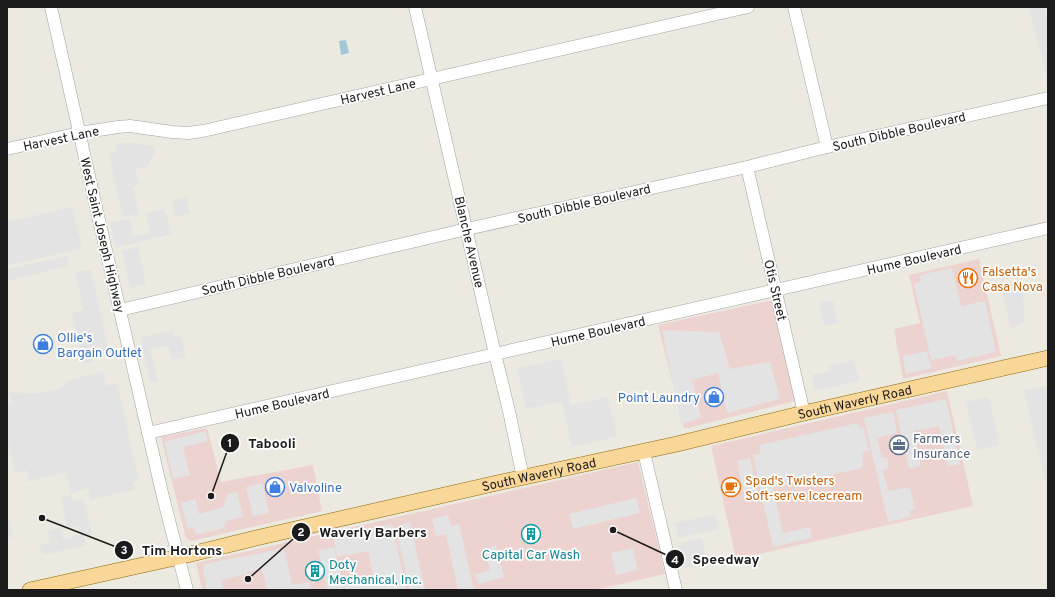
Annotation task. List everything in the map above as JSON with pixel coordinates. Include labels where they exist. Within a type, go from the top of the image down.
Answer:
[{"type":"main road","name":"South Waverly Road","points":[[30,590],[644,452],[1048,358]]},
{"type":"street","name":"West Saint Joseph Highway","points":[[51,7],[164,504],[187,590]]},
{"type":"street","name":"Blanche Avenue","points":[[415,7],[509,411],[523,478]]},
{"type":"street","name":"Harvest Lane","points":[[7,149],[79,133],[124,126],[172,132],[188,133],[203,131],[748,7]]},
{"type":"street","points":[[794,7],[827,147]]},
{"type":"street","name":"South Dibble Boulevard","points":[[120,310],[467,229],[1048,98]]},
{"type":"street","name":"Otis Street","points":[[747,166],[804,414]]},
{"type":"street","name":"Hume Boulevard","points":[[148,433],[1048,228]]},
{"type":"street","points":[[644,452],[676,590]]},
{"type":"shaded area","points":[[1029,7],[1044,7],[1048,21],[1048,80]]},
{"type":"shaded area","points":[[131,143],[154,146],[154,154],[146,168],[135,169],[140,184],[133,187],[139,214],[123,217],[109,154],[116,152],[115,144]]},
{"type":"shaded area","points":[[187,197],[190,213],[175,217],[172,200]]},
{"type":"shaded area","points":[[72,207],[82,248],[7,266],[7,222]]},
{"type":"shaded area","points":[[165,209],[171,234],[116,248],[110,223],[129,218],[134,236],[150,233],[146,213]]},
{"type":"shaded area","points":[[138,247],[146,285],[130,288],[122,251]]},
{"type":"shaded area","points":[[67,256],[69,266],[7,281],[7,269]]},
{"type":"shaded area","points":[[979,259],[1001,356],[903,379],[894,329],[920,323],[909,275]]},
{"type":"shaded area","points":[[952,268],[961,306],[985,301],[996,352],[957,361],[956,355],[931,360],[914,284],[921,282],[920,275]]},
{"type":"shaded area","points":[[91,270],[109,353],[94,357],[95,361],[83,364],[72,313],[84,310],[75,272]]},
{"type":"shaded area","points":[[1022,282],[1025,323],[1010,328],[1002,287]]},
{"type":"shaded area","points":[[773,300],[795,401],[684,429],[658,325]]},
{"type":"shaded area","points":[[833,300],[838,323],[824,326],[819,303]]},
{"type":"shaded area","points":[[173,330],[174,337],[181,336],[186,357],[172,360],[168,345],[150,349],[158,381],[150,383],[140,338]]},
{"type":"shaded area","points":[[662,330],[719,332],[730,369],[770,362],[780,399],[727,413],[718,373],[692,380],[701,418],[681,424]]},
{"type":"shaded area","points":[[927,351],[931,368],[906,374],[903,356]]},
{"type":"shaded area","points":[[561,359],[571,405],[608,397],[617,437],[572,447],[562,402],[526,409],[517,368]]},
{"type":"shaded area","points":[[854,360],[859,381],[815,391],[812,375],[830,371],[829,366]]},
{"type":"shaded area","points":[[103,372],[106,386],[117,383],[139,481],[133,482],[134,490],[90,500],[88,488],[71,493],[66,472],[29,481],[26,470],[15,473],[7,437],[7,405],[12,403],[9,392],[33,394],[55,390],[69,380]]},
{"type":"shaded area","points":[[1048,386],[1048,479],[1045,480],[1024,391]]},
{"type":"shaded area","points":[[947,391],[973,506],[736,559],[711,446]]},
{"type":"shaded area","points":[[989,397],[999,445],[977,450],[966,402]]},
{"type":"shaded area","points":[[946,399],[960,464],[948,466],[939,426],[914,431],[921,466],[909,469],[896,410]]},
{"type":"shaded area","points":[[893,412],[897,433],[877,438],[882,458],[887,457],[889,468],[883,470],[888,491],[910,487],[915,509],[909,511],[911,517],[888,522],[864,418]]},
{"type":"shaded area","points":[[858,423],[860,429],[864,428],[869,450],[863,452],[862,468],[773,488],[783,533],[810,527],[812,538],[773,547],[753,455],[760,454],[759,445]]},
{"type":"shaded area","points":[[207,428],[221,482],[313,465],[322,511],[191,541],[186,538],[161,437]]},
{"type":"shaded area","points":[[205,431],[208,441],[183,447],[190,475],[173,479],[164,442]]},
{"type":"shaded area","points":[[750,458],[758,496],[745,499],[737,461]]},
{"type":"shaded area","points":[[638,462],[665,574],[594,590],[202,590],[196,563]]},
{"type":"shaded area","points":[[262,483],[269,513],[253,516],[246,487]]},
{"type":"shaded area","points":[[237,491],[243,517],[226,521],[224,528],[196,535],[194,528],[188,529],[181,503],[195,499],[199,514],[223,507],[228,494]]},
{"type":"shaded area","points":[[72,495],[73,500],[83,498],[92,534],[84,537],[86,545],[43,555],[39,545],[50,542],[48,531],[60,527],[63,539],[80,535],[78,525],[67,528],[61,498]]},
{"type":"shaded area","points":[[636,498],[640,513],[573,529],[569,514]]},
{"type":"shaded area","points":[[7,512],[13,537],[7,537]]},
{"type":"shaded area","points":[[715,514],[719,529],[678,538],[675,523]]},
{"type":"shaded area","points":[[448,515],[451,526],[459,524],[474,590],[458,590],[446,534],[436,536],[432,519]]},
{"type":"shaded area","points":[[410,522],[425,590],[410,590],[396,529],[403,524]]},
{"type":"shaded area","points":[[392,524],[406,590],[345,590],[344,586],[374,579],[368,551],[337,557],[333,537]]},
{"type":"shaded area","points":[[702,538],[707,563],[683,568],[679,543]]},
{"type":"shaded area","points":[[496,546],[504,577],[478,584],[475,574],[490,570],[484,549]]},
{"type":"shaded area","points":[[334,547],[344,590],[328,590],[318,550]]},
{"type":"shaded area","points":[[284,548],[292,585],[309,582],[311,590],[266,590],[262,569],[246,572],[247,574],[221,580],[223,590],[207,590],[203,569],[206,564]]},
{"type":"shaded area","points":[[633,548],[638,570],[616,575],[611,553]]},
{"type":"water","points":[[346,40],[349,53],[341,55],[339,41]]},
{"type":"place","name":"Falsetta's Casa Nova","points":[[968,278]]},
{"type":"place","name":"Ollie's Bargain Outlet","points":[[43,344]]},
{"type":"place","name":"Point Laundry","points":[[714,397]]},
{"type":"place","name":"Farmers Insurance","points":[[899,445]]},
{"type":"place","name":"Valvoline","points":[[275,487]]},
{"type":"place","name":"Spad's Twisters Soft-serve Icecream","points":[[731,487]]},
{"type":"place","name":"Tabooli","points":[[211,496]]},
{"type":"place","name":"Tim Hortons","points":[[42,518]]},
{"type":"place","name":"Speedway","points":[[613,530]]},
{"type":"place","name":"Capital Car Wash","points":[[531,534]]},
{"type":"place","name":"Doty Mechanical, Inc.","points":[[315,571]]},
{"type":"place","name":"Waverly Barbers","points":[[248,579]]}]
